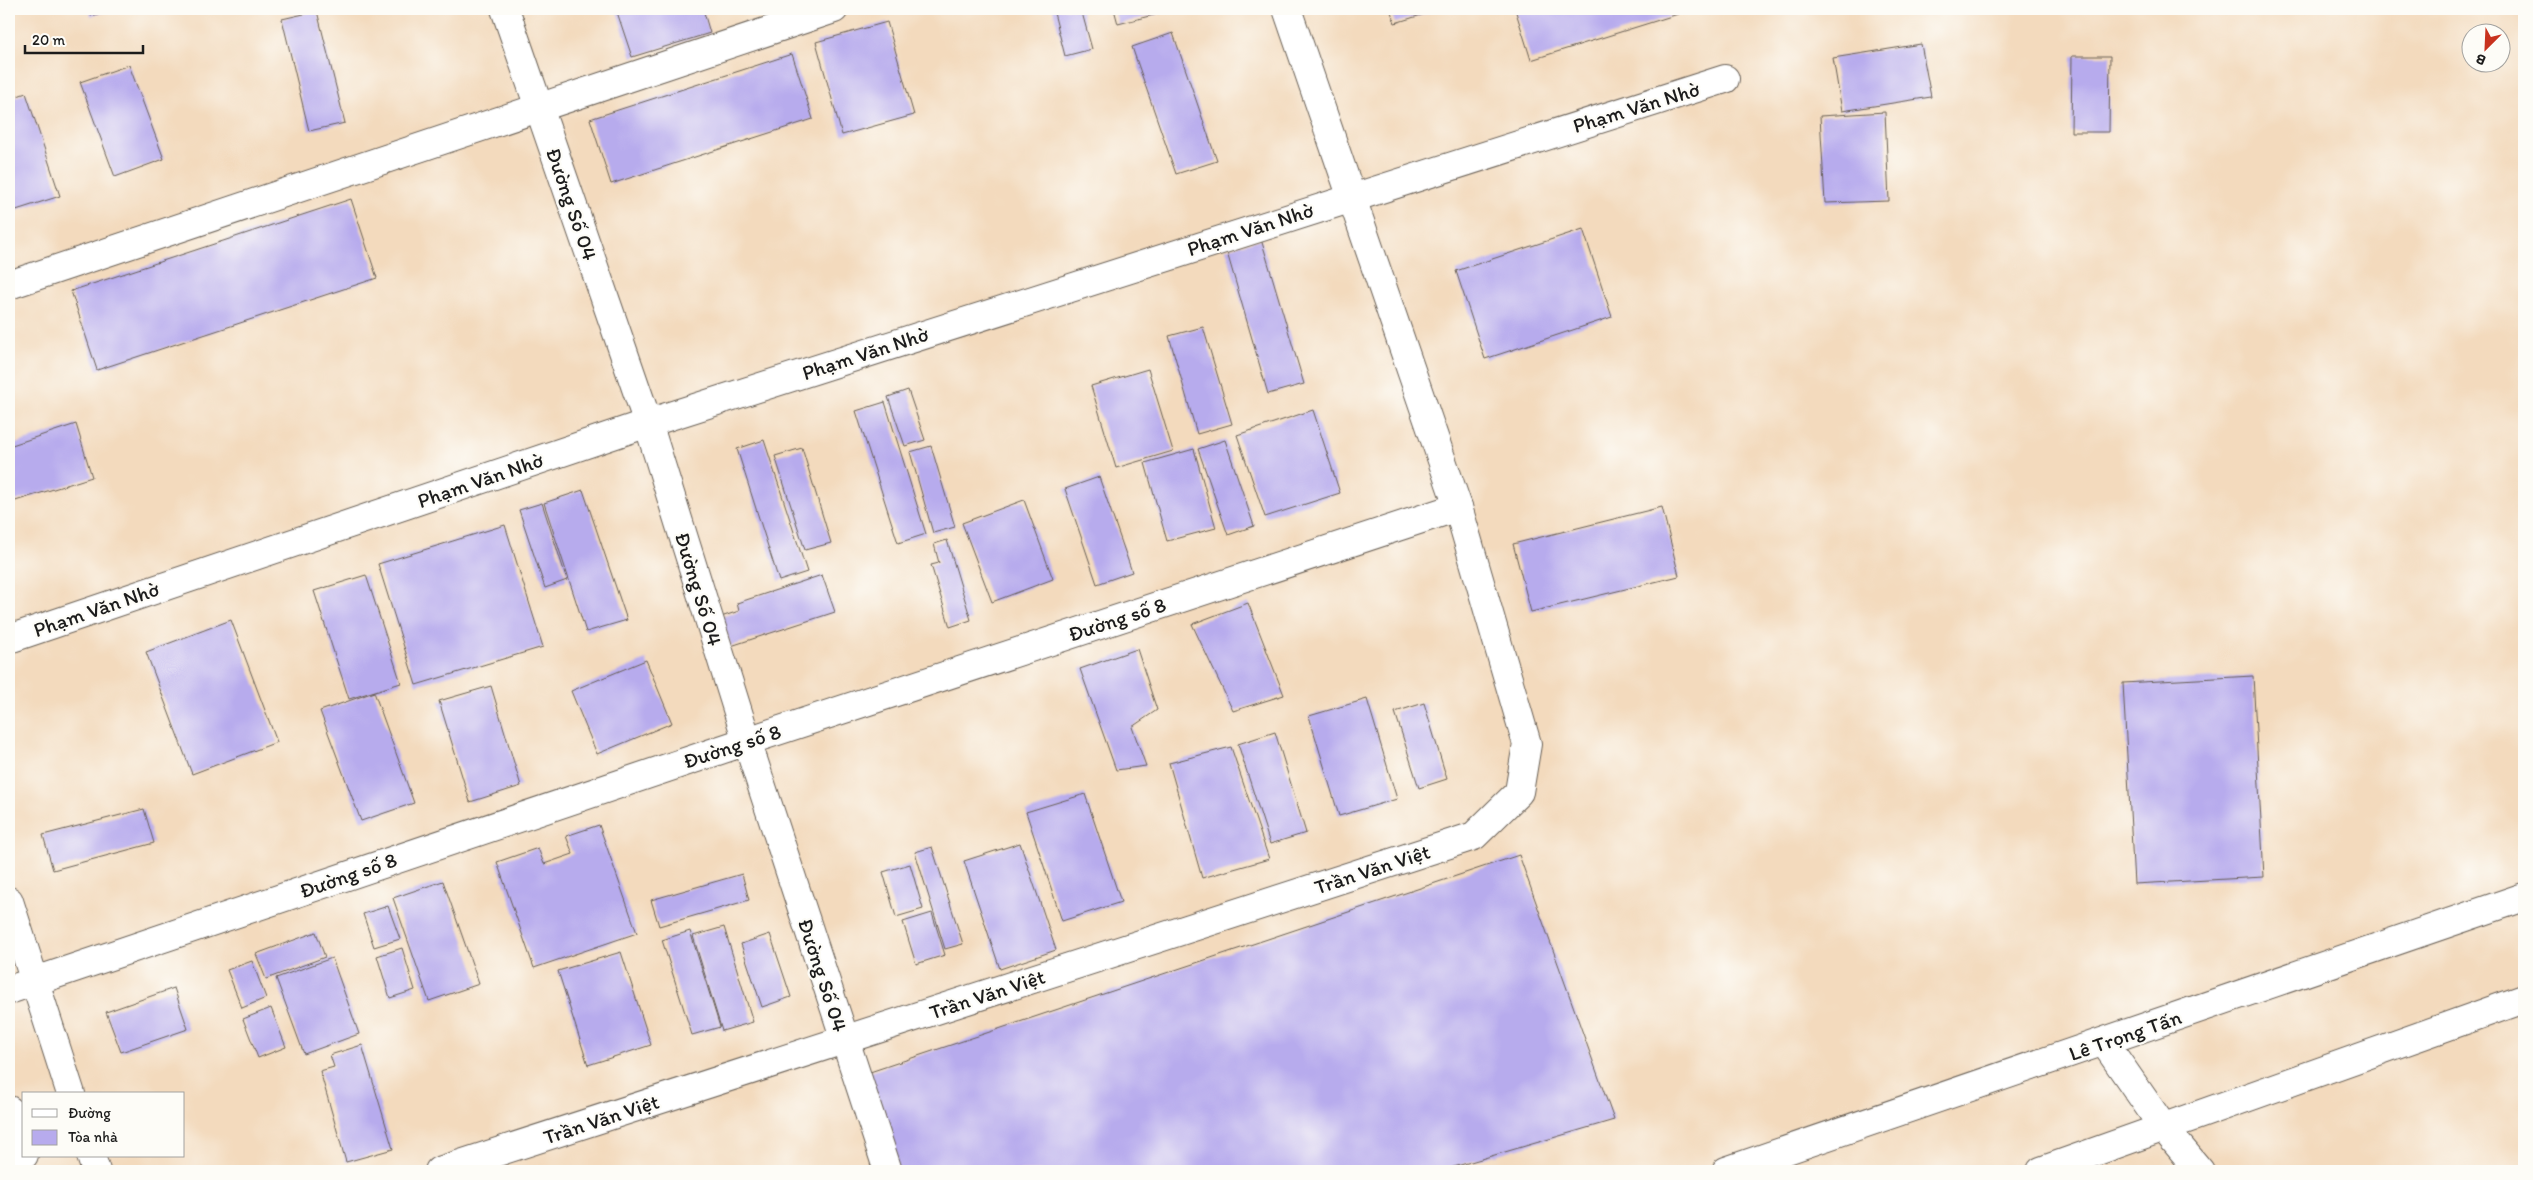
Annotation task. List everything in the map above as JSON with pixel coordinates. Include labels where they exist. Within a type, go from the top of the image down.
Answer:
[{"type":"street","name":"Đường Số 04","points":[[505,9],[648,423],[747,741],[888,1171]]},
{"type":"street","points":[[9,285],[538,106],[834,9]]},
{"type":"street","points":[[1287,9],[1458,507]]},
{"type":"street","name":"Phạm Văn Nhờ","points":[[9,639],[648,423],[1352,197],[1724,80]]},
{"type":"street","name":"Đường số 8","points":[[9,990],[747,741],[1458,507]]},
{"type":"street","name":"Trần Văn Việt","points":[[439,1171],[1474,836],[1519,792],[1527,744],[1458,507]]},
{"type":"street","name":"Lê Trọng Tấn","points":[[1726,1171],[2524,897]]},
{"type":"street","points":[[9,901],[70,1092]]},
{"type":"street","points":[[2041,1171],[2524,999]]},
{"type":"street","points":[[2104,1042],[2163,1127],[2200,1171]]},
{"type":"street","points":[[9,1110],[22,1150]]},
{"type":"street","points":[[25,1158],[29,1171]]},
{"type":"street","points":[[92,1158],[96,1171]]},
{"type":"building","points":[[89,9],[115,9],[91,16]]},
{"type":"building","points":[[616,9],[703,9],[710,33],[632,57]]},
{"type":"building","points":[[1053,9],[1081,9],[1092,49],[1065,56]]},
{"type":"building","points":[[1114,9],[1177,9],[1118,24]]},
{"type":"building","points":[[1390,9],[1441,9],[1395,23]]},
{"type":"building","points":[[1515,9],[1694,9],[1531,60]]},
{"type":"building","points":[[317,11],[345,123],[309,131],[282,19]]},
{"type":"building","points":[[887,22],[914,115],[842,135],[816,42]]},
{"type":"building","points":[[1173,33],[1217,161],[1176,174],[1132,47]]},
{"type":"building","points":[[1921,44],[1931,97],[1842,111],[1833,58]]},
{"type":"building","points":[[792,54],[813,119],[611,184],[590,119]]},
{"type":"building","points":[[2072,56],[2110,56],[2109,132],[2071,132]]},
{"type":"building","points":[[129,65],[164,159],[115,177],[80,82]]},
{"type":"building","points":[[26,93],[60,196],[13,211],[9,197],[9,99]]},
{"type":"building","points":[[1885,112],[1889,201],[1825,203],[1820,116]]},
{"type":"building","points":[[351,199],[377,278],[97,370],[71,291]]},
{"type":"building","points":[[1583,229],[1612,317],[1485,359],[1456,271]]},
{"type":"building","points":[[1261,239],[1304,384],[1268,394],[1226,249]]},
{"type":"building","points":[[1203,327],[1232,424],[1197,434],[1169,336]]},
{"type":"building","points":[[1148,369],[1173,451],[1116,468],[1091,386]]},
{"type":"building","points":[[908,390],[925,440],[905,446],[888,397]]},
{"type":"building","points":[[885,402],[926,534],[898,543],[856,411]]},
{"type":"building","points":[[1313,410],[1340,493],[1265,517],[1237,435]]},
{"type":"building","points":[[76,424],[92,477],[9,503],[9,446]]},
{"type":"building","points":[[764,440],[807,572],[779,581],[737,449]]},
{"type":"building","points":[[1225,440],[1254,526],[1228,535],[1198,449]]},
{"type":"building","points":[[931,446],[955,527],[933,533],[910,452]]},
{"type":"building","points":[[802,448],[831,543],[805,550],[775,456]]},
{"type":"building","points":[[1194,449],[1216,528],[1167,541],[1145,463]]},
{"type":"building","points":[[1099,477],[1132,572],[1097,584],[1065,489]]},
{"type":"building","points":[[583,490],[627,620],[586,632],[544,503]]},
{"type":"building","points":[[1024,500],[1053,579],[992,602],[962,523]]},
{"type":"building","points":[[542,503],[567,580],[545,588],[519,510]]},
{"type":"building","points":[[1662,507],[1679,576],[1531,612],[1513,544]]},
{"type":"building","points":[[505,525],[543,647],[416,685],[378,564]]},
{"type":"building","points":[[947,540],[971,620],[950,627],[931,565],[939,563],[934,544]]},
{"type":"building","points":[[366,575],[401,683],[349,699],[314,591]]},
{"type":"building","points":[[822,575],[835,612],[731,646],[721,617],[739,611],[737,603]]},
{"type":"building","points":[[1248,603],[1284,695],[1233,711],[1192,624]]},
{"type":"building","points":[[231,620],[277,742],[192,774],[146,652]]},
{"type":"building","points":[[1137,649],[1157,710],[1132,727],[1146,766],[1116,770],[1080,669]]},
{"type":"building","points":[[646,660],[672,723],[597,754],[571,691]]},
{"type":"building","points":[[2253,676],[2264,877],[2134,884],[2123,683]]},
{"type":"building","points":[[491,686],[521,786],[470,802],[439,701]]},
{"type":"building","points":[[374,692],[414,803],[361,821],[320,711]]},
{"type":"building","points":[[1367,699],[1397,799],[1339,816],[1309,716]]},
{"type":"building","points":[[1424,703],[1447,779],[1419,788],[1395,712]]},
{"type":"building","points":[[1275,732],[1306,833],[1270,844],[1238,744]]},
{"type":"building","points":[[1231,747],[1269,859],[1202,878],[1169,763]]},
{"type":"building","points":[[1085,794],[1121,902],[1062,921],[1026,812]]},
{"type":"building","points":[[144,809],[154,843],[53,870],[43,835]]},
{"type":"building","points":[[599,825],[637,933],[534,968],[497,862],[538,848],[544,864],[573,854],[566,836]]},
{"type":"building","points":[[1020,843],[1056,950],[1000,969],[964,861]]},
{"type":"building","points":[[932,847],[963,944],[945,949],[915,852]]},
{"type":"building","points":[[1519,855],[1614,1120],[1440,1171],[898,1171],[864,1074]]},
{"type":"building","points":[[910,864],[923,909],[896,917],[883,872]]},
{"type":"building","points":[[742,874],[749,900],[659,926],[651,900]]},
{"type":"building","points":[[443,881],[479,984],[429,1001],[393,898]]},
{"type":"building","points":[[388,906],[400,939],[374,947],[363,914]]},
{"type":"building","points":[[932,913],[945,955],[916,964],[903,922]]},
{"type":"building","points":[[724,927],[753,1022],[722,1031],[693,936]]},
{"type":"building","points":[[690,931],[720,1027],[692,1035],[662,940]]},
{"type":"building","points":[[316,932],[325,957],[266,979],[256,954]]},
{"type":"building","points":[[770,934],[791,997],[762,1007],[741,944]]},
{"type":"building","points":[[402,948],[415,990],[390,998],[377,956]]},
{"type":"building","points":[[621,952],[651,1045],[588,1065],[558,971]]},
{"type":"building","points":[[332,958],[359,1034],[304,1054],[276,978]]},
{"type":"building","points":[[252,961],[266,998],[242,1008],[227,970]]},
{"type":"building","points":[[174,988],[188,1029],[121,1052],[106,1012]]},
{"type":"building","points":[[271,1008],[286,1047],[258,1058],[243,1019]]},
{"type":"building","points":[[362,1045],[393,1149],[346,1162],[320,1071],[334,1067],[330,1055]]}]
